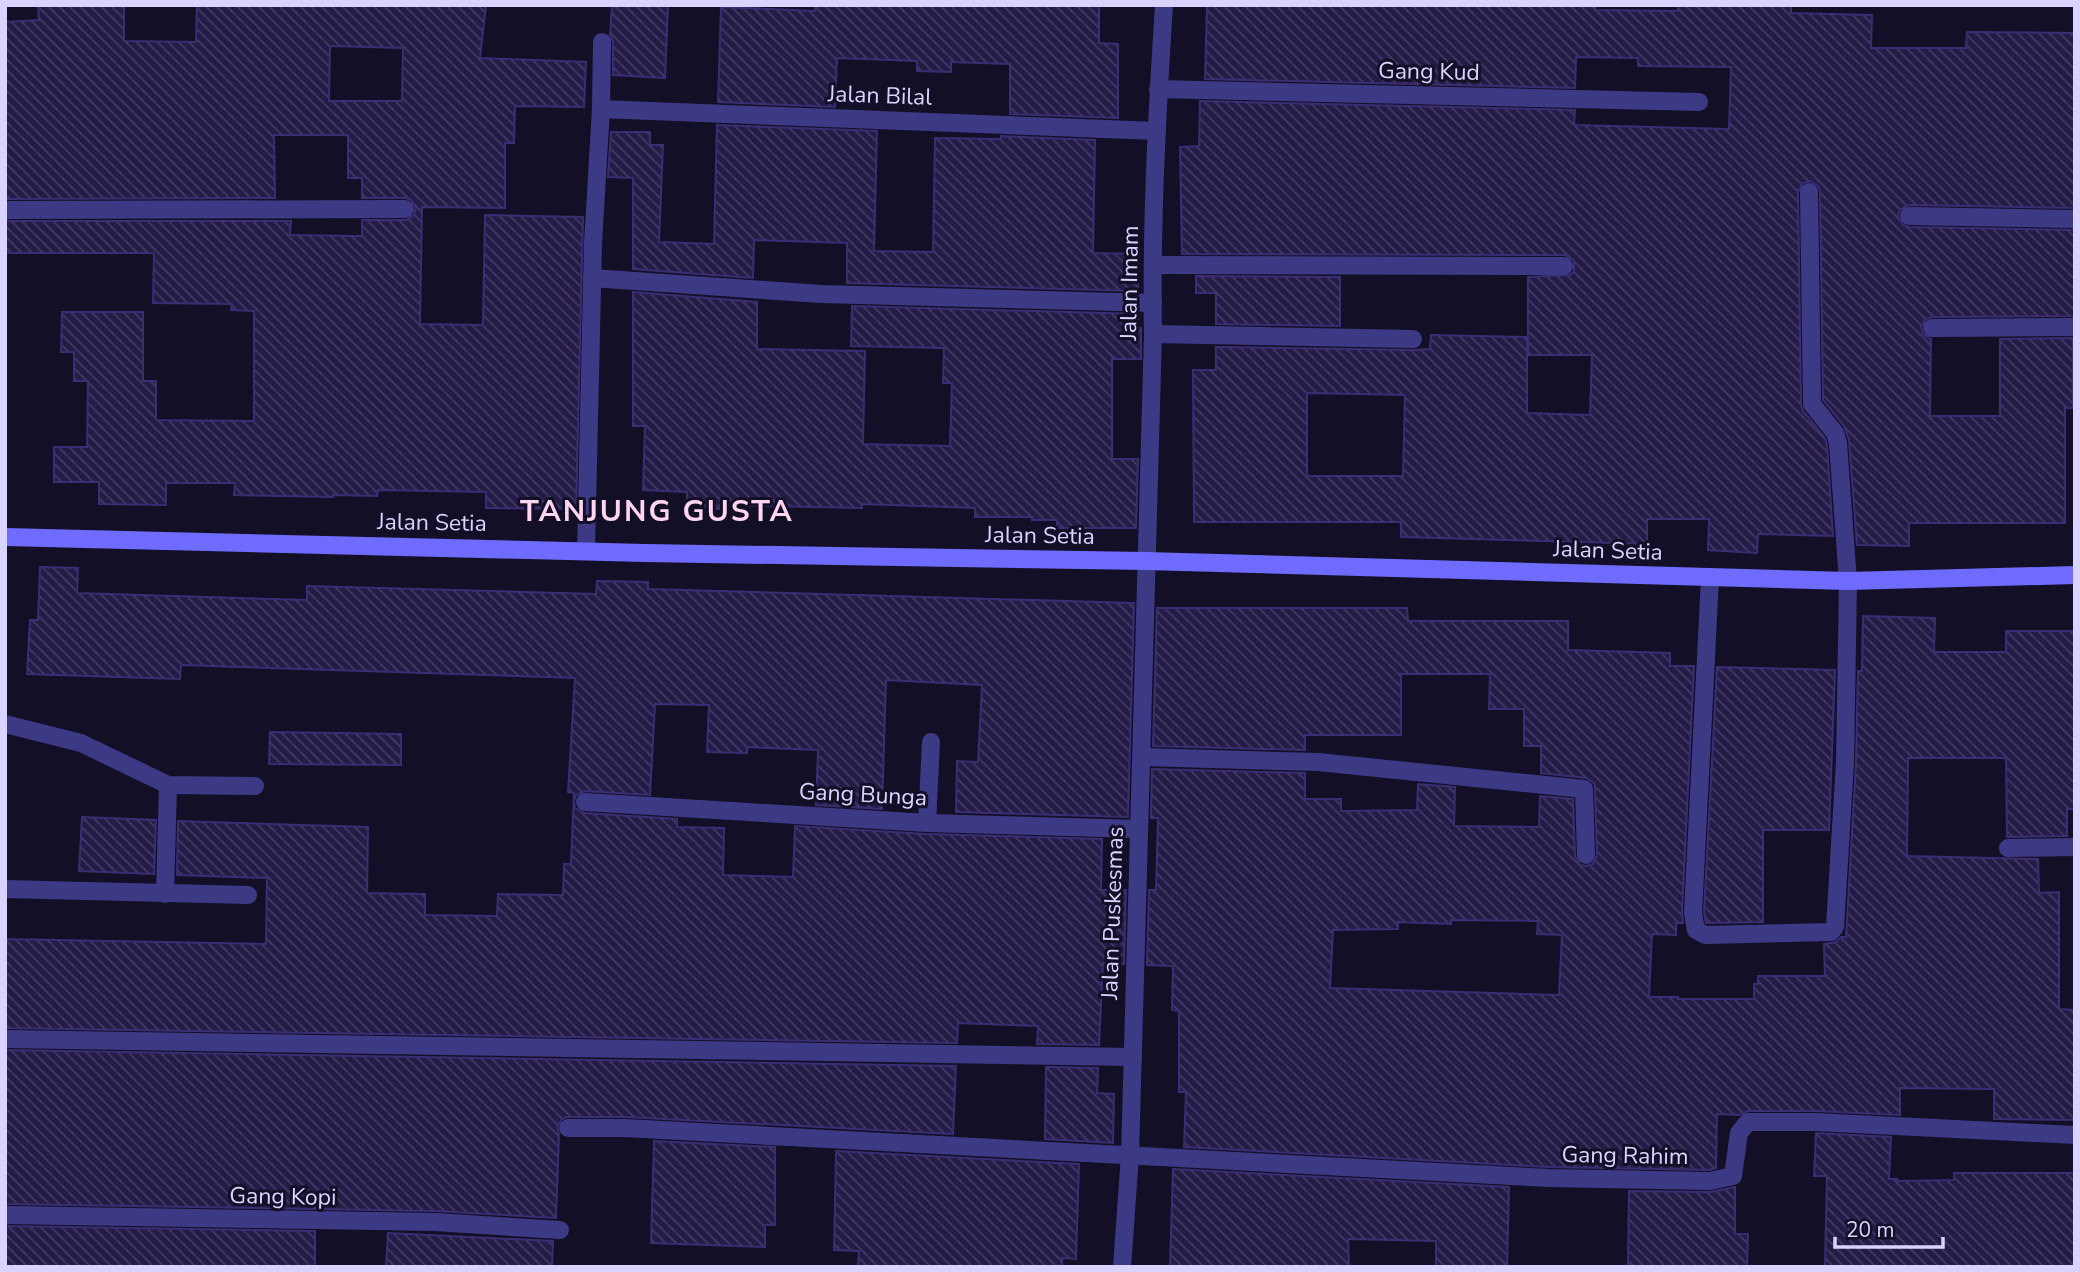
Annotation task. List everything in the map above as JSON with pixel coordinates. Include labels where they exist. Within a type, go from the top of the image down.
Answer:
[{"type":"street","name":"Jalan Imam","points":[[1146,561],[1158,89],[1164,5]]},
{"type":"street","points":[[586,550],[592,278],[602,43]]},
{"type":"street","name":"Gang Kud","points":[[1158,89],[1699,102]]},
{"type":"street","name":"Jalan Bilal","points":[[601,109],[1157,131]]},
{"type":"street","points":[[1710,578],[1693,913],[1696,930],[1705,935],[1827,933],[1835,928],[1845,762],[1848,581],[1838,443],[1835,433],[1812,404],[1809,192]]},
{"type":"street","points":[[5,210],[405,209]]},
{"type":"street","points":[[1909,216],[2075,219]]},
{"type":"street","points":[[1153,265],[1564,266]]},
{"type":"street","points":[[592,278],[821,294],[1153,303]]},
{"type":"street","points":[[1932,328],[2075,327]]},
{"type":"street","points":[[1153,334],[1413,339]]},
{"type":"street","name":"Jalan Setia","points":[[5,537],[645,553],[1146,561],[1848,581],[2075,575]]},
{"type":"street","name":"Jalan Puskesmas","points":[[1122,1267],[1130,1155],[1146,561]]},
{"type":"street","points":[[5,723],[81,743],[168,785],[255,786]]},
{"type":"street","points":[[927,823],[931,742]]},
{"type":"street","points":[[1142,757],[1318,762],[1584,789],[1586,855]]},
{"type":"street","points":[[165,894],[168,785]]},
{"type":"street","name":"Gang Bunga","points":[[585,802],[927,823],[1139,829]]},
{"type":"street","points":[[2008,848],[2075,847]]},
{"type":"street","points":[[5,888],[248,895]]},
{"type":"street","points":[[5,1039],[1133,1057]]},
{"type":"street","name":"Gang Rahim","points":[[1130,1155],[1549,1178],[1710,1181],[1733,1176],[1739,1133],[1748,1122],[1816,1122],[2075,1135]]},
{"type":"street","points":[[568,1128],[625,1128],[1130,1155]]},
{"type":"street","name":"Gang Kopi","points":[[5,1215],[435,1222],[560,1230]]},
{"type":"building","points":[[38,5],[124,5],[124,41],[196,42],[197,5],[486,5],[480,58],[586,62],[584,107],[515,106],[514,143],[505,143],[505,208],[422,207],[420,324],[483,325],[485,215],[583,217],[576,509],[486,508],[486,492],[378,490],[377,496],[234,495],[235,483],[166,483],[166,505],[99,504],[99,482],[54,482],[54,447],[87,447],[88,381],[74,381],[74,352],[61,352],[62,312],[143,312],[143,381],[156,381],[156,420],[254,421],[254,311],[231,310],[232,304],[153,303],[154,253],[5,253],[5,221],[291,221],[290,235],[362,236],[362,220],[406,220],[414,215],[416,208],[411,200],[406,198],[362,198],[362,178],[348,178],[348,135],[274,135],[275,198],[5,199],[5,22],[39,20]],"holes":[[[330,46],[403,48],[402,101],[329,101]]]},
{"type":"building","points":[[612,5],[668,5],[665,78],[613,75],[613,42],[610,35]]},
{"type":"building","points":[[815,5],[1099,5],[1099,43],[1118,44],[1118,118],[1010,114],[1010,64],[951,62],[951,72],[917,71],[917,61],[837,58],[835,107],[718,102],[721,7],[815,11]]},
{"type":"building","points":[[1207,5],[1595,5],[1595,10],[1678,11],[1678,5],[1791,5],[1791,13],[1872,15],[1871,48],[1966,48],[1967,32],[2075,33],[2075,208],[1909,205],[1900,210],[1898,216],[1903,225],[1909,227],[2075,230],[2075,316],[1932,317],[1926,319],[1921,327],[1923,334],[1931,339],[1930,416],[2000,416],[2000,339],[2073,338],[2073,408],[2065,408],[2065,523],[1909,523],[1909,546],[1857,545],[1849,440],[1844,426],[1823,400],[1820,192],[1818,186],[1810,181],[1803,183],[1798,192],[1801,404],[1827,445],[1833,536],[1758,534],[1757,553],[1708,550],[1709,519],[1647,519],[1647,544],[1401,537],[1401,522],[1194,522],[1193,370],[1216,370],[1216,347],[1413,350],[1430,349],[1431,335],[1527,337],[1527,413],[1590,415],[1592,355],[1528,355],[1528,277],[1570,275],[1574,271],[1574,261],[1565,255],[1182,254],[1180,147],[1199,146],[1200,101],[1575,110],[1574,125],[1729,129],[1731,67],[1638,66],[1638,58],[1576,57],[1575,88],[1205,79]],"holes":[[[1307,393],[1405,395],[1403,476],[1307,476]]]},
{"type":"building","points":[[717,125],[877,131],[874,251],[933,252],[935,138],[1001,139],[1001,136],[1095,140],[1093,253],[1139,254],[1138,291],[847,283],[847,243],[754,240],[753,278],[633,269],[633,178],[608,177],[611,132],[650,132],[650,145],[663,145],[659,242],[714,244]]},
{"type":"building","points":[[1196,276],[1340,277],[1340,326],[1216,324],[1216,293],[1196,293]]},
{"type":"building","points":[[633,292],[757,302],[757,349],[865,351],[863,444],[950,446],[952,383],[943,383],[944,348],[851,346],[852,306],[1138,314],[1141,359],[1112,359],[1112,459],[1138,459],[1136,528],[1057,528],[1057,520],[975,517],[975,508],[862,504],[862,508],[719,505],[719,509],[687,508],[687,492],[643,490],[645,426],[633,426]]},
{"type":"building","points":[[40,567],[78,568],[77,593],[307,600],[307,586],[596,594],[597,581],[648,582],[648,589],[1134,603],[1128,817],[956,812],[957,761],[978,762],[982,685],[886,680],[882,809],[816,805],[818,750],[747,747],[747,753],[707,752],[709,705],[655,704],[650,795],[585,791],[576,795],[574,801],[575,808],[584,813],[677,819],[677,827],[724,828],[723,875],[793,877],[795,826],[926,834],[1102,839],[1101,890],[1126,890],[1124,964],[1103,963],[1099,1045],[1037,1044],[1038,1026],[958,1023],[957,1043],[5,1028],[5,939],[266,944],[267,878],[177,875],[178,821],[368,827],[367,893],[425,894],[425,915],[497,916],[498,894],[563,895],[564,864],[571,864],[574,793],[568,792],[575,678],[181,665],[180,679],[27,674],[30,620],[38,620]]},
{"type":"building","points":[[1157,608],[1407,608],[1408,621],[1568,621],[1568,650],[1670,653],[1670,666],[1694,666],[1683,923],[1676,923],[1676,935],[1652,934],[1649,997],[1754,999],[1754,984],[1758,984],[1758,976],[1825,976],[1824,944],[1846,937],[1863,616],[1935,618],[1934,652],[2006,652],[2006,631],[2075,631],[2075,809],[2067,809],[2067,836],[2007,837],[2006,758],[1908,758],[1907,856],[2038,859],[2039,893],[2059,892],[2059,1009],[2075,1010],[2075,1120],[1994,1119],[1994,1089],[1900,1088],[1900,1115],[1816,1111],[1717,1114],[1716,1168],[1709,1170],[1549,1167],[1184,1147],[1186,1092],[1179,1092],[1179,1011],[1172,1010],[1173,966],[1147,965],[1149,890],[1156,890],[1158,818],[1151,818],[1152,769],[1305,773],[1305,799],[1341,799],[1341,811],[1417,810],[1418,784],[1455,787],[1454,826],[1539,827],[1540,796],[1573,799],[1575,856],[1580,865],[1586,866],[1593,864],[1597,855],[1595,789],[1594,783],[1586,778],[1541,773],[1541,746],[1524,746],[1524,709],[1489,709],[1490,674],[1401,674],[1401,735],[1305,735],[1305,750],[1153,746]],"holes":[[[1451,920],[1538,921],[1537,934],[1562,935],[1559,995],[1330,988],[1333,930],[1398,929],[1398,922],[1451,924]]]},
{"type":"building","points":[[1717,667],[1835,670],[1829,830],[1763,830],[1763,922],[1706,923],[1704,912]]},
{"type":"building","points":[[270,732],[401,734],[401,765],[269,764]]},
{"type":"building","points":[[82,817],[156,820],[154,874],[79,871]]},
{"type":"building","points":[[5,1050],[956,1066],[953,1134],[626,1117],[567,1117],[562,1119],[557,1127],[556,1218],[435,1211],[5,1204]]},
{"type":"building","points":[[1046,1067],[1098,1068],[1097,1093],[1114,1094],[1113,1143],[1045,1139]]},
{"type":"building","points":[[1816,1133],[1891,1137],[1889,1179],[1897,1181],[1954,1180],[1954,1173],[2075,1173],[2075,1267],[1825,1267],[1827,1176],[1814,1176]]},
{"type":"building","points":[[654,1141],[775,1147],[775,1225],[765,1225],[765,1247],[651,1243]]},
{"type":"building","points":[[836,1151],[1079,1164],[1076,1259],[1062,1258],[1062,1267],[858,1267],[859,1251],[834,1250]]},
{"type":"building","points":[[1173,1169],[1509,1187],[1507,1267],[1436,1267],[1436,1241],[1348,1239],[1349,1267],[1170,1267]]},
{"type":"building","points":[[1735,1187],[1735,1234],[1748,1234],[1747,1267],[1628,1267],[1629,1191],[1710,1192]]},
{"type":"building","points":[[5,1226],[315,1231],[315,1267],[5,1267]]},
{"type":"building","points":[[388,1233],[553,1241],[552,1267],[386,1267]]},
{"type":"district","name":"TANJUNG GUSTA","points":[[657,511]]}]
